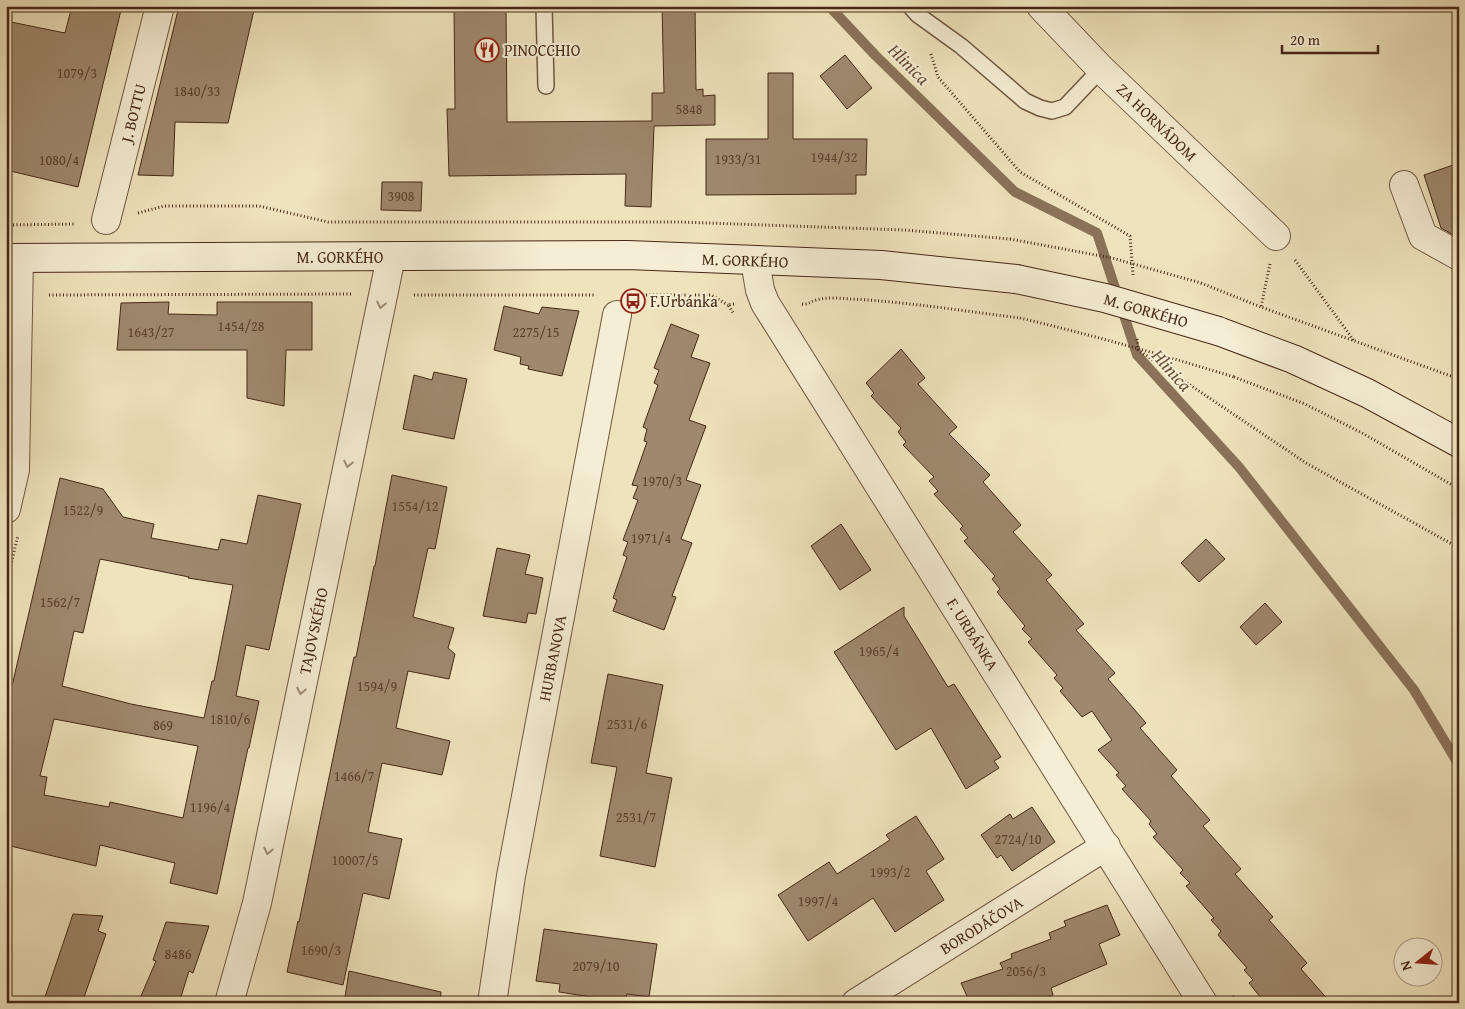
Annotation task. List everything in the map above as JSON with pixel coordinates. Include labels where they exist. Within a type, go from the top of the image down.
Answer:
[{"type":"street","name":"J. BOTTU","points":[[106,220],[160,6]]},
{"type":"street","name":"ZA HORNÁDOM","points":[[1041,6],[1102,69],[1276,236]]},
{"type":"street","points":[[1404,185],[1423,236],[1459,256]]},
{"type":"street","name":"M. GORKÉHO","points":[[12,258],[628,255],[881,265],[1016,279],[1105,298],[1218,331],[1293,359],[1367,392],[1456,441]]},
{"type":"street","name":"TAJOVSKÉHO","points":[[229,1003],[257,904],[391,257]]},
{"type":"street","points":[[6,509],[15,470],[12,258]]},
{"type":"street","name":"F. URBÁNKA","points":[[754,261],[760,290],[765,303],[1204,1003]]},
{"type":"street","name":"HURBANOVA","points":[[492,1003],[513,866],[609,305]]},
{"type":"street","name":"BORODÁČOVA","points":[[856,1003],[1106,846]]},
{"type":"lane","points":[[544,6],[546,86]]},
{"type":"lane","points":[[910,6],[918,15],[961,46],[1024,101],[1040,108],[1052,111],[1065,107],[1102,69]]},
{"type":"path","points":[[6,225],[91,224],[164,206],[259,206],[328,222],[682,222],[905,230],[1010,239],[1112,258],[1201,283],[1261,307]]},
{"type":"path","points":[[350,222],[352,257],[351,294],[354,301]]},
{"type":"path","points":[[1276,236],[1355,342]]},
{"type":"path","points":[[43,295],[351,294],[609,305]]},
{"type":"path","points":[[638,295],[711,295],[728,304]]},
{"type":"path","points":[[1020,318],[1084,333],[1178,360],[1234,377],[1305,404],[1364,434],[1459,489]]},
{"type":"building","points":[[72,6],[122,6],[78,187],[6,170],[6,21],[65,33]]},
{"type":"building","points":[[179,6],[255,6],[228,123],[175,122],[173,176],[138,175]]},
{"type":"building","points":[[454,6],[506,6],[507,122],[652,121],[652,93],[664,93],[662,6],[695,6],[696,90],[703,89],[703,96],[715,95],[715,125],[654,126],[651,207],[625,206],[626,174],[449,176],[447,109],[455,109]]},
{"type":"building","points":[[845,55],[872,88],[847,109],[820,76]]},
{"type":"building","points":[[768,73],[793,73],[793,139],[867,139],[866,175],[856,175],[856,194],[706,195],[706,139],[768,139]]},
{"type":"building","points":[[1459,163],[1459,238],[1441,228],[1424,175]]},
{"type":"building","points":[[382,182],[422,182],[421,211],[381,210]]},
{"type":"building","points":[[169,302],[168,314],[217,315],[217,302],[312,302],[312,350],[286,350],[284,406],[247,398],[247,350],[117,350],[121,303]]},
{"type":"building","points":[[504,306],[539,314],[542,307],[579,311],[562,376],[528,369],[529,366],[520,364],[521,357],[494,350]]},
{"type":"building","points":[[671,324],[699,335],[691,357],[710,363],[689,420],[706,426],[686,480],[701,485],[681,539],[692,543],[672,596],[676,597],[664,630],[613,611],[617,600],[613,598],[627,557],[623,555],[628,542],[623,540],[638,500],[633,498],[638,486],[632,485],[647,442],[644,441],[647,429],[643,427],[658,385],[654,383],[659,370],[654,368]]},
{"type":"building","points":[[901,349],[925,378],[918,384],[957,427],[949,434],[990,475],[983,482],[1021,525],[1013,532],[1052,575],[1046,580],[1084,624],[1076,630],[1115,673],[1108,679],[1146,723],[1140,728],[1177,770],[1171,776],[1210,820],[1203,826],[1241,869],[1235,874],[1273,917],[1269,920],[1307,963],[1301,969],[1331,1003],[1265,1003],[1249,983],[1253,980],[1244,970],[1247,968],[1218,935],[1221,931],[1211,920],[1214,918],[1186,886],[1190,883],[1180,873],[1183,870],[1153,837],[1157,834],[1149,824],[1151,821],[1122,789],[1126,786],[1116,775],[1119,773],[1098,750],[1112,740],[1092,711],[1082,717],[1060,691],[1063,688],[1054,678],[1057,675],[1028,642],[1032,639],[1022,629],[1025,626],[997,592],[1000,589],[992,579],[995,576],[964,541],[968,538],[960,529],[963,526],[934,494],[938,491],[929,481],[934,477],[903,445],[906,442],[898,432],[901,428],[871,396],[874,393],[866,383]]},
{"type":"building","points":[[434,372],[467,379],[454,439],[403,429],[414,375],[432,380]]},
{"type":"building","points":[[392,475],[447,487],[435,549],[428,548],[413,617],[454,628],[448,648],[455,654],[449,679],[408,671],[396,728],[450,741],[442,775],[382,763],[368,832],[402,839],[389,899],[363,893],[343,985],[287,972],[354,657],[356,657]]},
{"type":"building","points":[[60,478],[103,489],[123,517],[154,524],[151,538],[218,550],[221,539],[247,544],[258,495],[301,504],[269,650],[246,645],[236,696],[259,701],[217,894],[170,883],[175,863],[100,845],[96,866],[6,845],[6,712]],"holes":[[[100,559],[188,578],[233,585],[214,681],[212,681],[204,718],[131,704],[62,686],[74,631],[83,633]],[[54,719],[198,746],[183,818],[110,802],[109,807],[44,795],[47,777],[40,776]]]},
{"type":"building","points":[[841,524],[871,570],[840,590],[811,546]]},
{"type":"building","points":[[1206,539],[1225,559],[1199,582],[1181,563]]},
{"type":"building","points":[[497,548],[530,555],[525,574],[543,578],[536,614],[528,613],[526,623],[483,616]]},
{"type":"building","points":[[1265,603],[1282,622],[1256,645],[1240,627]]},
{"type":"building","points":[[904,607],[904,616],[948,687],[954,684],[1001,757],[994,761],[999,768],[966,789],[931,728],[896,750],[834,652]]},
{"type":"building","points":[[608,674],[663,685],[646,773],[672,778],[655,867],[600,856],[617,767],[591,763]]},
{"type":"building","points":[[1032,807],[1055,842],[1012,871],[1001,855],[997,858],[981,835],[1010,814],[1013,819]]},
{"type":"building","points":[[916,816],[944,859],[926,871],[944,900],[895,932],[873,898],[808,941],[778,895],[829,862],[837,874],[890,840],[886,835]]},
{"type":"building","points":[[1107,905],[1120,935],[1099,944],[1107,964],[1051,988],[1053,995],[1036,1003],[970,1003],[961,983],[1003,969],[1000,963],[1012,958],[1011,954],[1051,939],[1049,933],[1066,926],[1064,921]]},
{"type":"building","points":[[73,914],[103,916],[98,931],[106,934],[82,1003],[43,1003]]},
{"type":"building","points":[[166,922],[209,926],[193,973],[189,971],[179,1003],[138,1003],[156,961],[153,960]]},
{"type":"building","points":[[544,929],[657,944],[649,997],[627,994],[625,1002],[559,992],[560,984],[536,981]]},
{"type":"building","points":[[349,971],[441,992],[440,1003],[356,1003],[356,999],[345,997]]},
{"type":"waterway","name":"Hlinica","points":[[829,6],[875,55],[1015,192],[1097,233],[1137,355],[1239,467],[1414,690],[1459,765]]},
{"type":"place","name":"PINOCCHIO","points":[[487,50]]},
{"type":"place","name":"F.Urbánka","points":[[633,301]]}]
